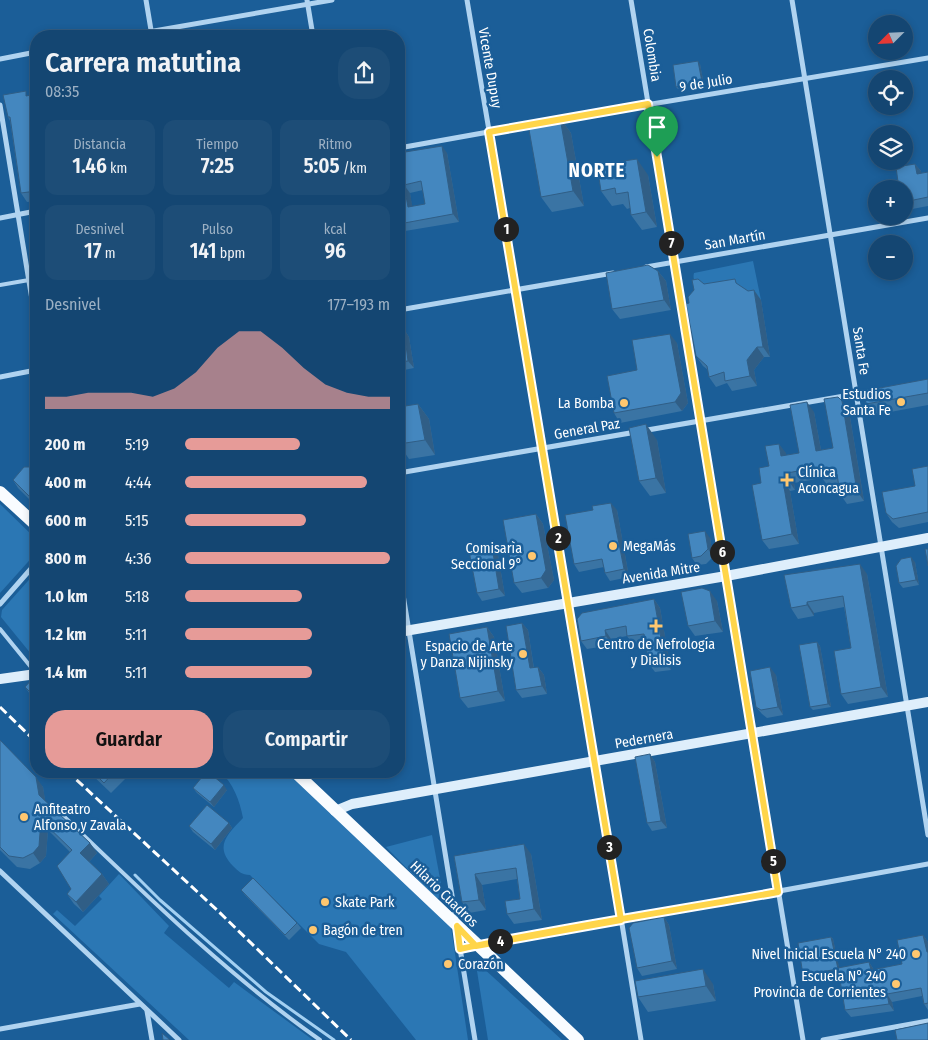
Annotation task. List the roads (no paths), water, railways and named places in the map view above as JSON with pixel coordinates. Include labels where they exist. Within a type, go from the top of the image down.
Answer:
[{"type":"main road","points":[[0,492],[30,520]]},
{"type":"main road","name":"Hilario Cuadros","points":[[301,778],[476,946],[578,1040]]},
{"type":"street","points":[[146,0],[150,30]]},
{"type":"street","points":[[170,30],[307,2],[332,0]]},
{"type":"street","name":"Vicente Dupuy","points":[[467,0],[641,1040]]},
{"type":"street","name":"Colombia","points":[[631,0],[803,1040]]},
{"type":"street","name":"Santa Fe","points":[[792,0],[928,835]]},
{"type":"street","points":[[307,2],[312,30]]},
{"type":"street","points":[[0,59],[30,53]]},
{"type":"street","name":"9 de Julio","points":[[548,122],[928,58]]},
{"type":"street","points":[[0,105],[30,286]]},
{"type":"street","points":[[405,147],[538,123]]},
{"type":"street","points":[[0,218],[30,212]]},
{"type":"street","name":"San Martín","points":[[637,269],[928,218]]},
{"type":"street","points":[[405,309],[618,272]]},
{"type":"street","points":[[0,377],[30,371]]},
{"type":"street","name":"General Paz","points":[[405,472],[884,389]]},
{"type":"street","name":"Avenida Mitre","points":[[405,631],[726,576],[928,538]]},
{"type":"street","points":[[0,604],[30,570]]},
{"type":"street","points":[[405,636],[434,789],[475,1040]]},
{"type":"street","points":[[0,679],[30,675]]},
{"type":"street","name":"Pedernera","points":[[335,811],[352,804],[752,735],[928,702]]},
{"type":"street","points":[[460,949],[928,864]]},
{"type":"street","points":[[0,871],[179,1040]]},
{"type":"street","points":[[0,1028],[140,1004]]},
{"type":"street","points":[[147,1011],[152,1040]]},
{"type":"street","points":[[823,1040],[928,1020]]},
{"type":"lane","points":[[0,285],[29,280]]},
{"type":"lane","points":[[0,629],[30,666]]},
{"type":"lane","points":[[53,806],[151,902],[244,984],[320,1040]]},
{"type":"waterway","points":[[135,875],[160,900],[266,992],[334,1040]]},
{"type":"railway","points":[[0,707],[30,736]]},
{"type":"railway","points":[[75,778],[218,911],[351,1040]]},
{"type":"place","name":"Estudios Santa Fe","points":[[901,402]]},
{"type":"place","name":"La Bomba","points":[[624,403]]},
{"type":"place","name":"Clínica Aconcagua","points":[[787,480]]},
{"type":"place","name":"MegaMás","points":[[613,546]]},
{"type":"place","name":"Comisarìa Seccional 9°","points":[[532,556]]},
{"type":"place","name":"Centro de Nefrología y Dialisis","points":[[656,626]]},
{"type":"place","name":"Espacio de Arte y Danza Nijinsky","points":[[523,654]]},
{"type":"place","name":"Anfiteatro Alfonso y Zavala","points":[[24,817]]},
{"type":"place","name":"Skate Park","points":[[325,902]]},
{"type":"place","name":"Bagón de tren","points":[[313,930]]},
{"type":"place","name":"Nivel Inicial Escuela N° 240","points":[[916,954]]},
{"type":"place","name":"Corazón","points":[[448,964]]},
{"type":"place","name":"Escuela N° 240 Provincia de Corrientes","points":[[896,984]]},
{"type":"district","name":"NORTE","points":[[597,170]]}]
